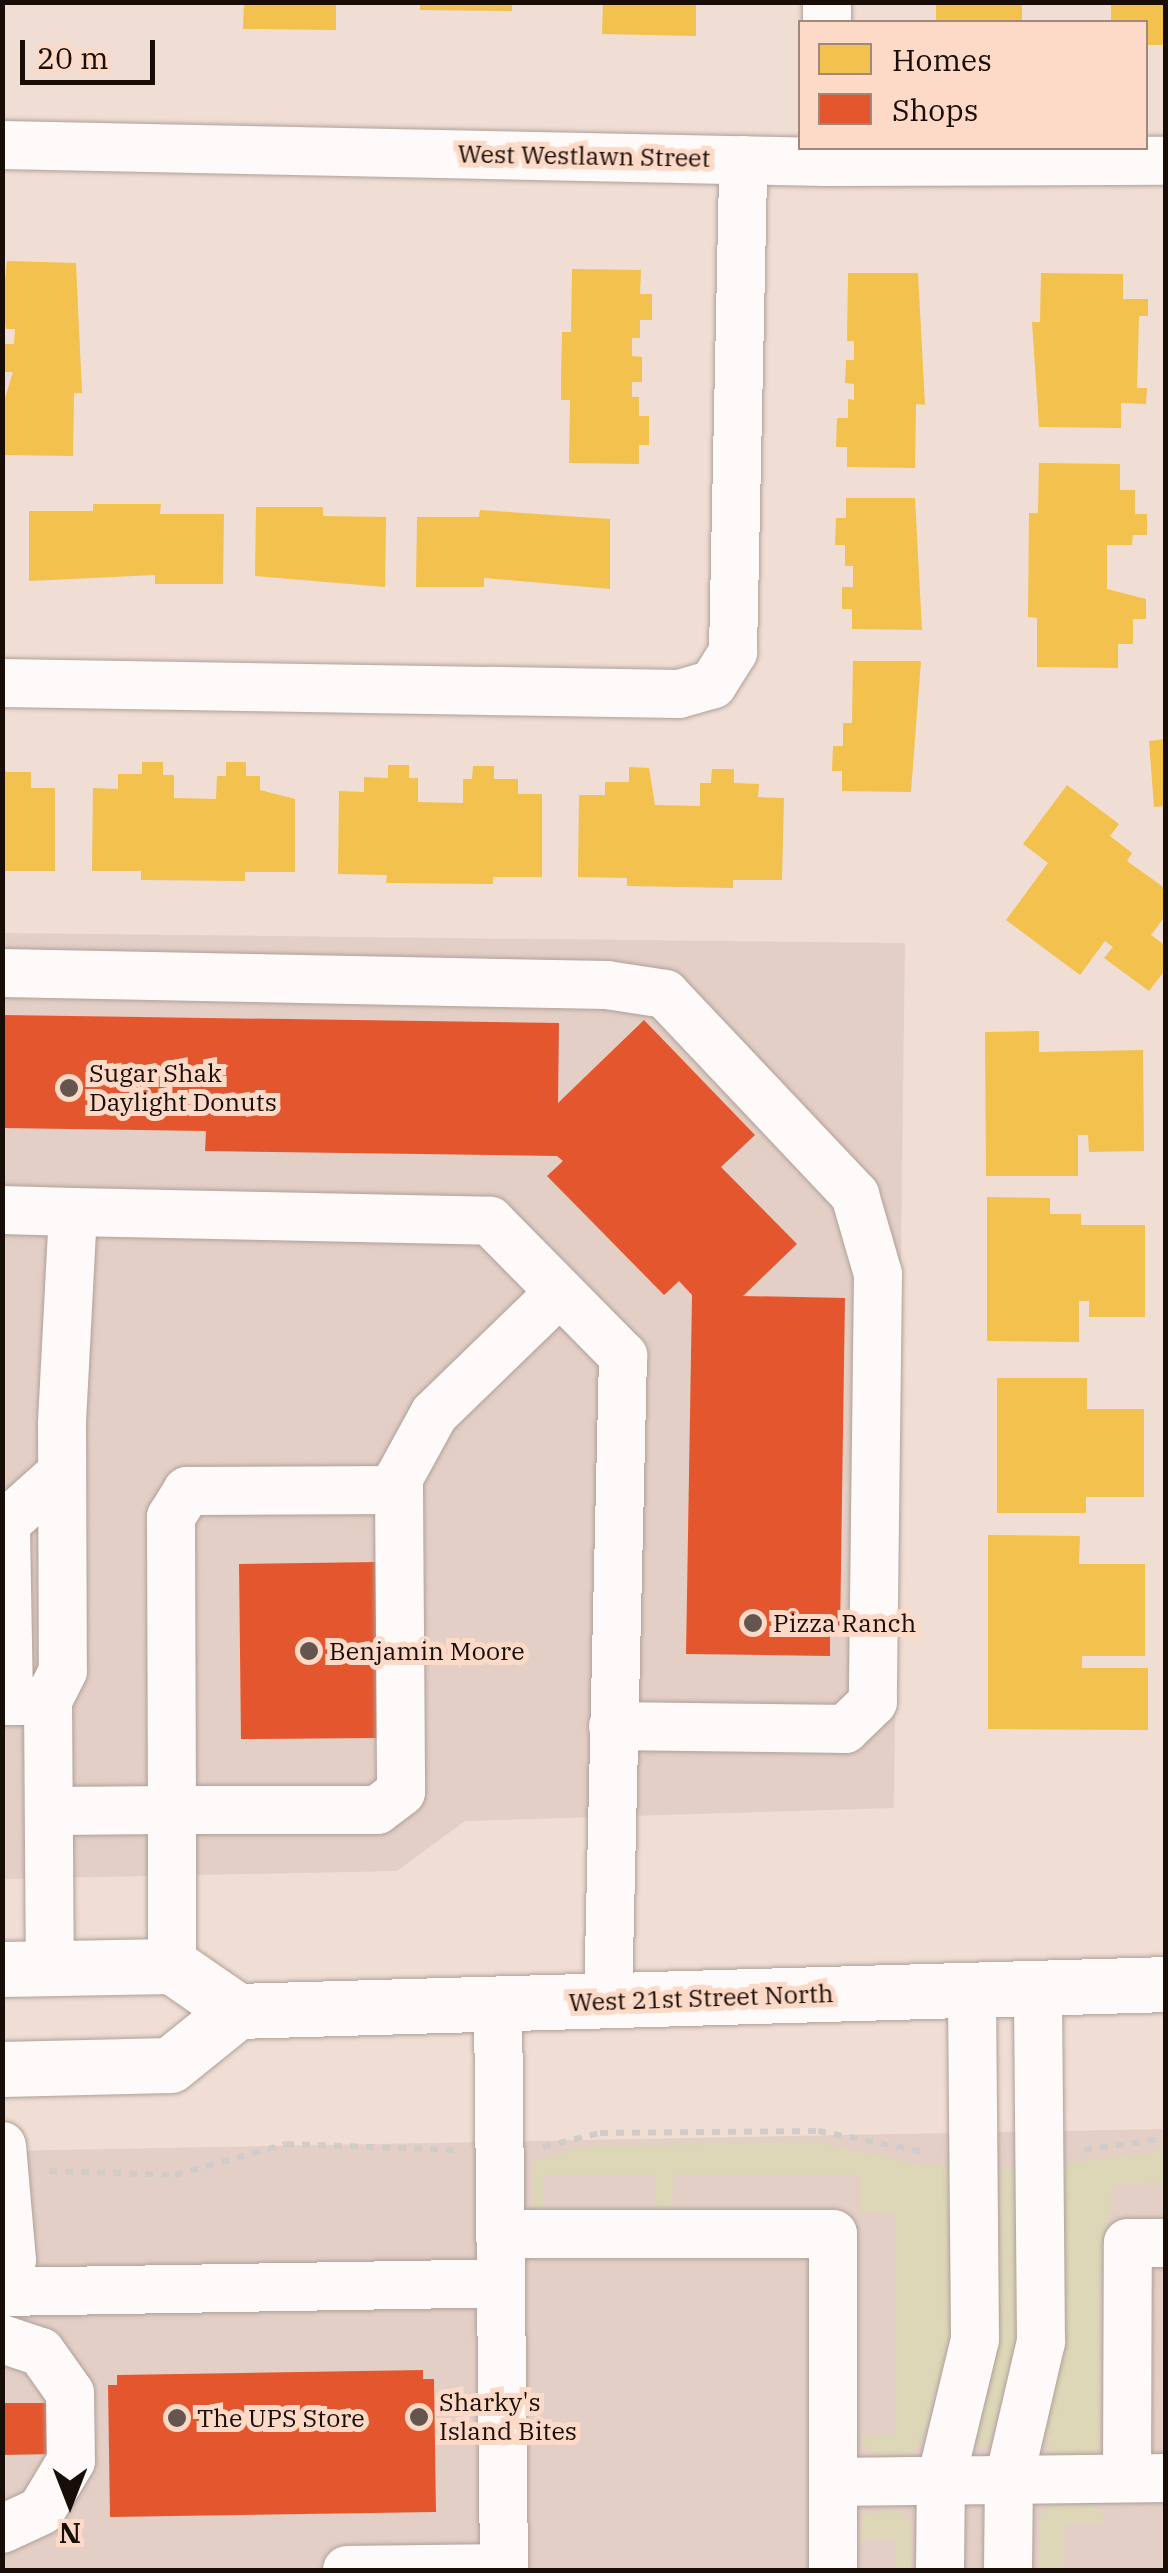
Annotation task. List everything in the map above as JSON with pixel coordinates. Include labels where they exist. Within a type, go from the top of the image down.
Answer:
[{"type":"main road","points":[[2,2068],[170,2064],[236,2011],[172,1966],[26,1969]]},
{"type":"main road","name":"West 21st Street North","points":[[236,2011],[1166,1984]]},
{"type":"street","name":"West Westlawn Street","points":[[2,145],[743,160],[826,155],[1166,161]]},
{"type":"street","points":[[2,684],[679,694],[713,684],[733,652],[743,160]]},
{"type":"street","points":[[2,972],[606,985],[665,994],[855,1195],[878,1274],[873,1702],[845,1729],[613,1726]]},
{"type":"street","points":[[2,1210],[490,1221],[622,1356],[608,2002]]},
{"type":"street","points":[[26,1969],[49,1811],[20,1701],[63,1671],[62,1473],[73,1212]]},
{"type":"street","points":[[49,1811],[377,1810],[400,1792],[399,1478],[434,1414],[560,1292]]},
{"type":"street","points":[[172,1966],[171,1517],[187,1491],[399,1490]]},
{"type":"street","points":[[1008,2570],[1009,2479],[1041,2342],[1038,1988]]},
{"type":"street","points":[[940,2570],[941,2480],[975,2339],[972,1989]]},
{"type":"street","points":[[347,2570],[504,2569],[498,2005]]},
{"type":"street","points":[[2,2272],[12,2260],[6,2159]]},
{"type":"street","points":[[500,2234],[834,2234],[833,2570]]},
{"type":"street","points":[[833,2482],[1146,2478],[1128,2243],[1166,2242]]},
{"type":"street","points":[[2,2292],[501,2283]]},
{"type":"street","points":[[2,2339],[41,2352],[70,2393],[71,2461],[41,2511],[2,2529]]},
{"type":"path","points":[[6,2159],[139,2179],[286,2144],[500,2152],[600,2133],[818,2131],[934,2154],[974,2153]]},
{"type":"path","points":[[1040,2151],[1111,2150],[1166,2138]]},
{"type":"shaded area","points":[[2,933],[905,943],[894,1808],[465,1821],[397,1871],[3,1879]]},
{"type":"shaded area","points":[[1165,2129],[1165,2570],[3,2570],[2,2151]]},
{"type":"shaded area","points":[[816,2142],[926,2166],[951,2166],[949,2343],[922,2441],[911,2454],[876,2454],[861,2444],[860,2435],[896,2434],[896,2213],[859,2212],[859,2175],[673,2175],[672,2206],[663,2211],[656,2206],[656,2175],[544,2175],[543,2207],[534,2207],[534,2161],[585,2146]]},
{"type":"shaded area","points":[[1165,2150],[1165,2183],[1113,2185],[1101,2291],[1100,2448],[1092,2456],[1059,2456],[1044,2444],[1044,2426],[1064,2352],[1064,2164]]},
{"type":"shaded area","points":[[1000,2169],[1015,2169],[1016,2343],[989,2446],[981,2449],[975,2439],[1000,2341]]},
{"type":"shaded area","points":[[1050,2506],[1095,2506],[1104,2517],[1104,2524],[1064,2525],[1064,2570],[1039,2570],[1039,2519]]},
{"type":"shaded area","points":[[896,2509],[911,2522],[911,2570],[896,2570],[896,2540],[859,2540],[863,2515]]},
{"type":"building: Homes","points":[[244,2],[336,2],[336,30],[243,29]]},
{"type":"building: Homes","points":[[420,2],[512,2],[512,11],[420,10]]},
{"type":"building: Homes","points":[[603,2],[696,2],[696,36],[602,34]]},
{"type":"building: Homes","points":[[936,2],[1022,2],[1022,20],[936,20]]},
{"type":"building: Homes","points":[[1111,2],[1166,2],[1166,45],[1148,45],[1148,20],[1111,20]]},
{"type":"building: Homes","points":[[7,261],[76,263],[82,393],[74,393],[73,456],[4,455],[2,408],[13,372],[4,372],[4,344],[14,344],[15,329],[6,329],[2,309]]},
{"type":"building: Homes","points":[[572,269],[641,270],[640,294],[652,294],[652,320],[640,320],[640,338],[632,338],[632,356],[642,357],[642,382],[632,382],[632,397],[639,397],[639,416],[649,416],[649,445],[639,445],[639,464],[569,463],[570,400],[561,400],[561,379],[562,332],[571,332]]},
{"type":"building: Homes","points":[[848,273],[918,273],[925,405],[916,404],[915,468],[847,467],[847,447],[836,447],[837,418],[848,418],[848,399],[854,400],[854,384],[845,383],[846,360],[854,360],[854,341],[847,341]]},
{"type":"building: Homes","points":[[1041,273],[1123,274],[1123,299],[1148,299],[1148,316],[1139,316],[1137,388],[1147,388],[1146,404],[1121,403],[1121,428],[1039,427],[1032,322],[1040,322]]},
{"type":"building: Homes","points":[[1039,463],[1120,464],[1120,490],[1135,490],[1135,514],[1147,514],[1147,535],[1133,535],[1132,545],[1107,545],[1107,589],[1146,599],[1146,619],[1133,619],[1133,644],[1118,644],[1118,668],[1037,667],[1037,618],[1028,617],[1029,513],[1038,513]]},
{"type":"building: Homes","points":[[846,498],[915,498],[922,630],[852,629],[852,609],[842,609],[842,587],[853,587],[853,566],[845,566],[845,545],[835,545],[836,518],[846,518]]},
{"type":"building: Homes","points":[[93,504],[161,504],[160,514],[224,514],[223,584],[155,584],[155,575],[29,581],[29,511],[93,511]]},
{"type":"building: Homes","points":[[256,507],[323,507],[323,516],[386,517],[385,587],[255,576]]},
{"type":"building: Homes","points":[[480,510],[610,519],[610,589],[484,578],[484,587],[416,587],[417,517],[479,517]]},
{"type":"building: Homes","points":[[853,661],[921,661],[911,792],[842,791],[842,771],[832,771],[833,746],[843,746],[843,723],[852,723]]},
{"type":"building: Homes","points":[[1166,739],[1166,806],[1154,807],[1149,741]]},
{"type":"building: Homes","points":[[2,759],[6,772],[31,772],[31,788],[55,788],[55,871],[2,871]]},
{"type":"building: Homes","points":[[142,762],[163,762],[163,775],[174,775],[174,798],[216,799],[217,776],[226,776],[226,762],[246,762],[246,776],[260,776],[260,790],[295,799],[295,872],[245,872],[245,881],[141,880],[141,871],[92,871],[93,788],[118,789],[118,774],[142,774]]},
{"type":"building: Homes","points":[[388,765],[409,765],[409,778],[418,778],[418,802],[463,803],[463,779],[472,779],[473,766],[494,766],[494,779],[518,779],[518,794],[542,794],[542,877],[493,877],[493,884],[386,883],[387,875],[338,874],[339,791],[364,792],[364,777],[388,778]]},
{"type":"building: Homes","points":[[629,767],[649,768],[655,805],[700,806],[700,783],[711,783],[712,769],[734,769],[734,783],[759,784],[758,797],[784,798],[782,880],[733,880],[733,888],[627,886],[627,878],[578,877],[579,795],[605,795],[605,782],[629,782]]},
{"type":"building: Homes","points":[[1067,785],[1119,824],[1110,836],[1132,853],[1127,861],[1166,889],[1166,915],[1151,935],[1166,946],[1166,969],[1149,991],[1104,958],[1113,947],[1105,941],[1080,975],[1006,920],[1048,863],[1023,844]]},
{"type":"building: Homes","points":[[1039,1031],[1039,1052],[1143,1050],[1144,1151],[1089,1152],[1088,1135],[1078,1135],[1078,1176],[986,1176],[985,1032]]},
{"type":"building: Homes","points":[[987,1197],[1050,1198],[1050,1214],[1081,1214],[1081,1225],[1145,1225],[1145,1317],[1089,1317],[1089,1301],[1079,1301],[1079,1342],[987,1341]]},
{"type":"building: Homes","points":[[997,1378],[1087,1378],[1087,1409],[1144,1409],[1144,1497],[1086,1497],[1086,1513],[997,1513]]},
{"type":"building: Homes","points":[[988,1535],[1080,1536],[1079,1564],[1145,1564],[1145,1656],[1082,1656],[1082,1668],[1148,1668],[1148,1730],[988,1729]]},
{"type":"building: Shops","points":[[2,1015],[559,1023],[558,1103],[644,1020],[755,1135],[721,1167],[797,1244],[743,1296],[845,1298],[840,1634],[830,1634],[830,1656],[686,1654],[692,1295],[679,1281],[664,1295],[547,1176],[563,1161],[557,1156],[205,1151],[206,1131],[2,1128]]},
{"type":"building: Shops","name":"Benjamin Moore","points":[[377,1562],[379,1738],[241,1739],[239,1564]]},
{"type":"building: Shops","points":[[423,2370],[423,2379],[434,2379],[436,2512],[110,2517],[108,2385],[117,2385],[117,2375]]},
{"type":"building: Shops","points":[[2,2403],[55,2403],[55,2454],[2,2455]]},
{"type":"place","name":"Sugar Shak Daylight Donuts","points":[[69,1088]]},
{"type":"place","name":"Pizza Ranch","points":[[753,1623]]},
{"type":"place","name":"Benjamin Moore","points":[[309,1651]]},
{"type":"place","name":"Sharky's Island Bites","points":[[419,2417]]},
{"type":"place","name":"The UPS Store","points":[[177,2418]]}]
